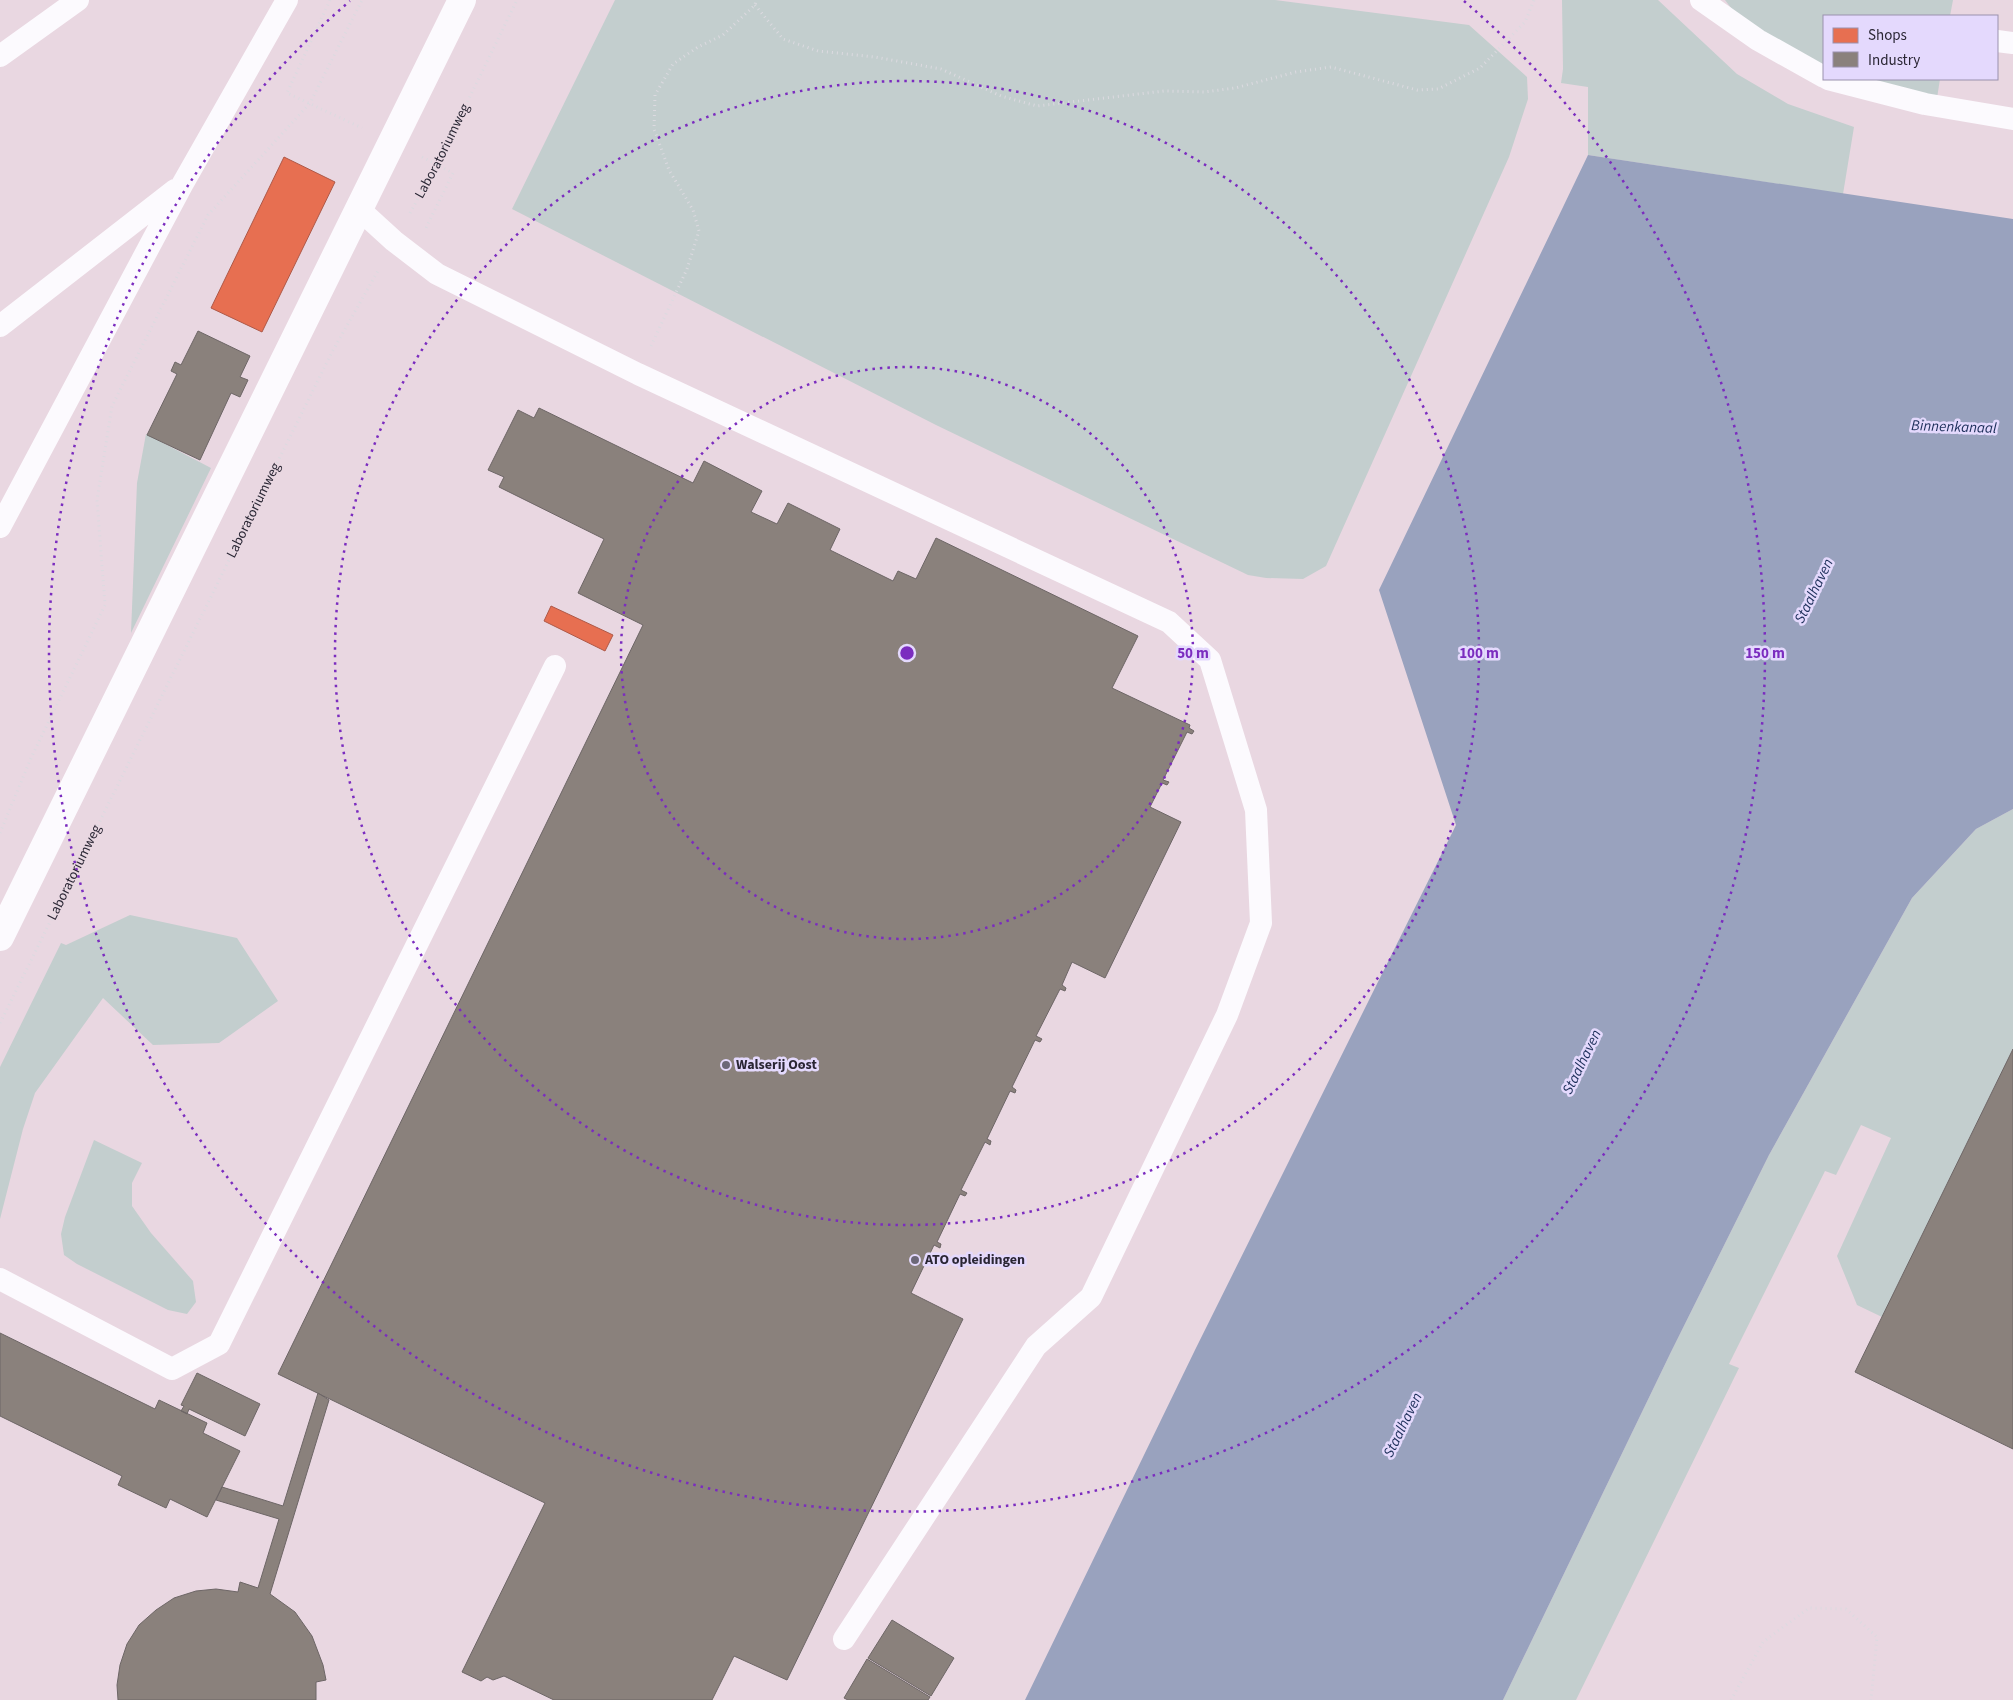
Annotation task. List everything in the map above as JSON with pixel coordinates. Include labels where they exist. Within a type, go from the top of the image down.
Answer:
[{"type":"street","points":[[0,937],[360,210],[460,1]]},
{"type":"lane","points":[[0,56],[78,0]]},
{"type":"lane","points":[[0,527],[182,185],[287,0]]},
{"type":"lane","points":[[1701,0],[1758,40],[1823,76]]},
{"type":"lane","points":[[1998,41],[2013,43]]},
{"type":"lane","points":[[1832,80],[1925,104],[2013,119]]},
{"type":"lane","points":[[0,326],[182,185]]},
{"type":"lane","points":[[360,210],[394,241],[437,274],[638,374],[1169,622],[1210,660],[1256,810],[1261,923],[1227,1015],[1091,1297],[1036,1346],[844,1640]]},
{"type":"lane","points":[[0,1279],[172,1369],[218,1344],[555,666]]},
{"type":"path","points":[[0,833],[31,758],[105,605],[97,500],[112,406],[208,215],[310,103],[362,0]]},
{"type":"path","name":"Laboratoriumweg","points":[[0,1023],[328,361],[437,164],[517,0]]},
{"type":"path","points":[[638,374],[687,269],[699,231],[693,210],[669,170],[654,129],[655,95],[673,64],[698,47],[723,35],[754,5],[756,0]]},
{"type":"path","points":[[754,5],[783,38],[818,51],[875,57],[941,69],[1001,96],[1037,106],[1164,91],[1204,92],[1235,88],[1296,72],[1330,67],[1417,90],[1438,88],[1480,68],[1525,22],[1534,0]]},
{"type":"path","points":[[1731,1700],[1763,1642],[1810,1608],[1846,1609],[1877,1637],[1871,1700]]},
{"type":"shaded area","points":[[0,0],[2013,0],[2013,1700],[0,1700]]},
{"type":"shaded area","points":[[615,0],[1275,0],[1469,25],[1527,77],[1528,99],[1509,157],[1326,566],[1303,579],[1266,578],[1248,575],[936,425],[512,209]]},
{"type":"shaded area","points":[[1562,0],[1658,0],[1737,74],[1788,104],[1854,127],[1843,194],[1588,155],[1588,87],[1561,83],[1563,69]]},
{"type":"shaded area","points":[[1725,0],[1953,0],[1950,15],[1823,15],[1823,70],[1737,16]]},
{"type":"shaded area","points":[[1851,80],[1940,80],[1937,98]]},
{"type":"shaded area","points":[[146,434],[211,468],[131,633],[137,483]]},
{"type":"shaded area","points":[[2013,809],[2013,1049],[1882,1317],[1857,1305],[1837,1256],[1891,1138],[1861,1125],[1836,1175],[1825,1171],[1729,1364],[1739,1368],[1576,1700],[1503,1700],[1670,1354],[1769,1155],[1912,898],[1976,829]]},
{"type":"shaded area","points":[[130,915],[237,938],[278,1001],[219,1043],[153,1045],[103,998],[35,1093],[23,1129],[0,1219],[0,1067],[61,943],[66,945]]},
{"type":"shaded area","points":[[94,1140],[142,1163],[132,1183],[132,1206],[151,1233],[193,1281],[196,1302],[187,1314],[168,1310],[77,1264],[64,1255],[61,1234],[65,1217]]},
{"type":"water","points":[[1588,155],[2013,219],[2013,809],[1976,829],[1912,898],[1769,1155],[1670,1354],[1503,1700],[1025,1700],[1195,1350],[1456,825],[1379,590]]},
{"type":"building: Shops","points":[[284,157],[335,182],[262,332],[211,308]]},
{"type":"building: Shops","points":[[551,606],[613,635],[605,651],[544,621]]},
{"type":"building: Industry","points":[[198,331],[250,356],[240,377],[248,380],[240,397],[231,393],[200,460],[147,435],[177,374],[171,371],[175,362],[181,365]]},
{"type":"building: Industry","name":"Walserij Oost","points":[[539,408],[693,483],[704,461],[762,491],[751,512],[777,524],[788,503],[840,529],[830,550],[893,581],[898,571],[916,579],[936,538],[1138,636],[1112,688],[1190,725],[1189,728],[1194,731],[1192,734],[1187,732],[1163,780],[1169,782],[1167,785],[1162,783],[1150,807],[1181,822],[1105,978],[1072,962],[1062,985],[1066,988],[1065,991],[1060,989],[1036,1036],[1042,1039],[1040,1042],[1035,1040],[1012,1087],[1016,1090],[1015,1093],[1010,1091],[987,1139],[991,1141],[990,1145],[985,1142],[961,1190],[967,1193],[965,1196],[960,1194],[937,1242],[941,1244],[940,1248],[934,1245],[911,1293],[963,1319],[787,1680],[734,1656],[712,1700],[554,1700],[504,1676],[493,1680],[487,1677],[481,1681],[462,1672],[545,1503],[278,1374],[643,625],[578,593],[604,539],[499,487],[504,477],[488,470],[518,410],[534,418]]},
{"type":"building: Industry","points":[[2013,1049],[2013,1449],[1855,1372]]},
{"type":"building: Industry","points":[[0,1333],[155,1409],[159,1400],[207,1423],[203,1433],[240,1451],[207,1517],[170,1499],[166,1508],[118,1485],[122,1476],[0,1416]]},
{"type":"building: Industry","points":[[197,1373],[260,1404],[245,1436],[189,1409],[187,1414],[181,1411],[184,1406],[181,1405]]},
{"type":"building: Industry","points":[[318,1393],[329,1400],[270,1594],[295,1612],[312,1636],[323,1665],[326,1680],[316,1682],[316,1700],[118,1700],[117,1685],[120,1665],[127,1644],[139,1625],[156,1610],[174,1598],[196,1591],[216,1589],[238,1592],[240,1582],[258,1588],[279,1519],[216,1500],[222,1487],[283,1506]]},
{"type":"building: Industry","points":[[892,1620],[954,1658],[931,1696],[868,1658]]},
{"type":"building: Industry","points":[[867,1659],[930,1697],[928,1700],[848,1700],[844,1698]]},
{"type":"place","name":"Walserij Oost","points":[[726,1065]]},
{"type":"place","name":"ATO opleidingen","points":[[915,1260]]},
{"type":"water label","name":"Binnenkanaal","points":[[1954,427]]},
{"type":"water label","name":"Staalhaven","points":[[1814,591]]},
{"type":"water label","name":"Staalhaven","points":[[1582,1062]]},
{"type":"water label","name":"Staalhaven","points":[[1403,1425]]}]
